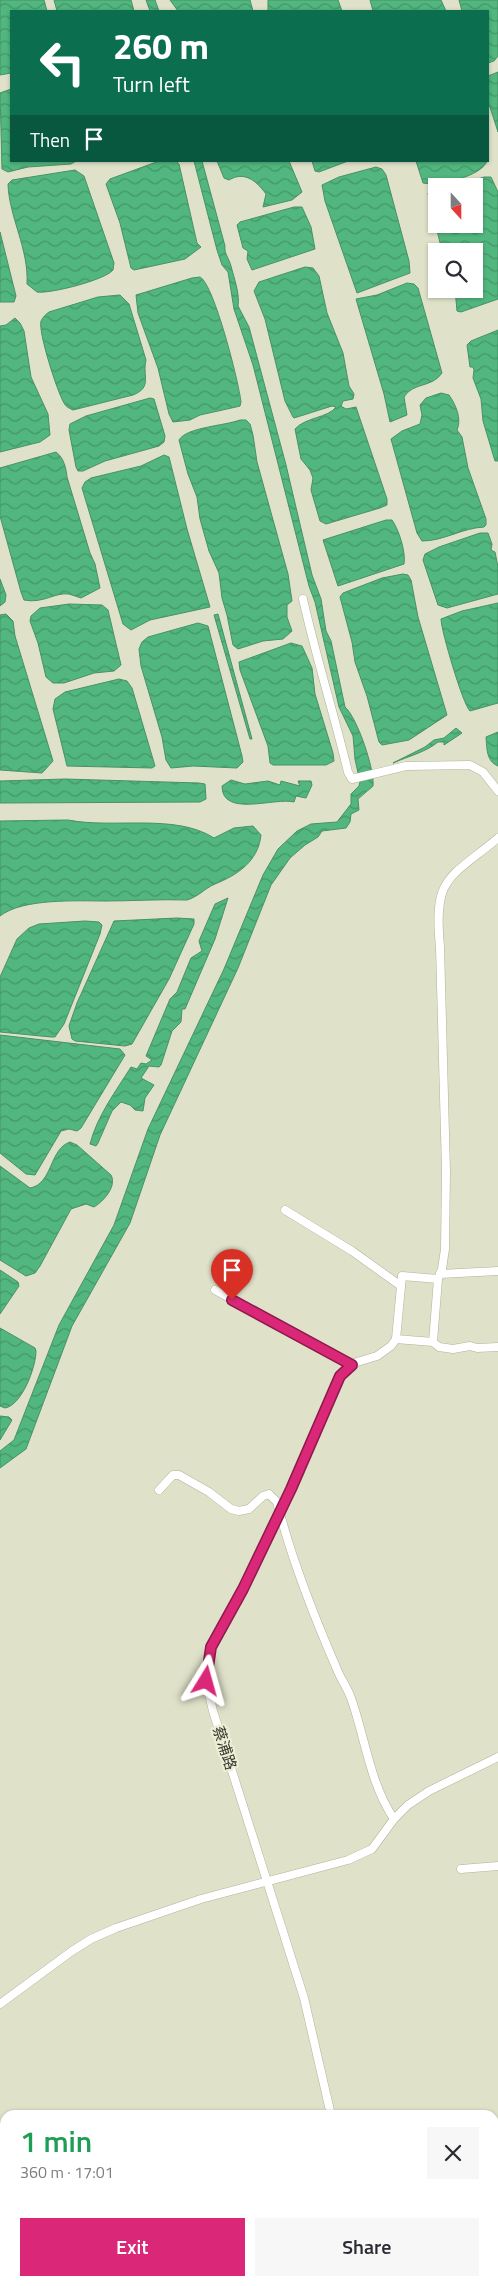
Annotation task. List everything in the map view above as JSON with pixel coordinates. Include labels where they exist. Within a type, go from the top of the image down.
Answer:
[{"type":"street","points":[[303,599],[310,633],[348,772],[352,779],[406,766],[470,765],[484,772],[498,790]]},
{"type":"street","points":[[432,1342],[439,1276],[445,1248],[446,1171],[437,916],[441,893],[452,874],[498,838]]},
{"type":"street","points":[[285,1210],[352,1251],[401,1286]]},
{"type":"street","points":[[215,1290],[352,1365],[377,1356],[391,1346],[396,1339],[402,1276],[439,1276],[498,1271]]},
{"type":"street","points":[[396,1339],[432,1342],[439,1347],[454,1349],[470,1346],[477,1348],[498,1347]]},
{"type":"street","name":"蔡浦路","points":[[330,2110],[304,1998],[213,1712],[206,1681],[211,1647],[243,1589],[280,1513],[340,1376],[352,1365]]},
{"type":"street","points":[[159,1490],[174,1475],[179,1474],[202,1487],[231,1510],[239,1511],[249,1508],[263,1496],[270,1494],[277,1502],[336,1668],[351,1696],[380,1791],[387,1809],[394,1820]]},
{"type":"street","points":[[0,2004],[41,1972],[91,1939],[116,1928],[201,1899],[348,1860],[372,1849],[408,1805],[429,1791],[498,1757]]},
{"type":"street","points":[[461,1869],[498,1866]]},
{"type":"water","points":[[0,0],[44,0],[47,10],[10,10],[10,73],[0,75]]},
{"type":"water","points":[[54,0],[131,0],[134,10],[57,10]]},
{"type":"water","points":[[146,0],[155,0],[159,10],[150,10]]},
{"type":"water","points":[[170,0],[250,0],[253,10],[177,10]]},
{"type":"water","points":[[268,0],[338,0],[342,10],[268,10]]},
{"type":"water","points":[[370,0],[441,0],[446,10],[373,10]]},
{"type":"water","points":[[459,0],[498,0],[498,56],[494,61],[489,63],[489,10],[462,10]]},
{"type":"water","points":[[498,72],[498,132],[489,104],[489,76]]},
{"type":"water","points":[[10,89],[10,162],[74,162],[71,164],[28,167],[8,172],[2,169],[0,93]]},
{"type":"water","points":[[156,162],[177,162],[197,243],[201,247],[185,259],[134,270],[131,268],[120,223],[106,184],[110,179]]},
{"type":"water","points":[[194,162],[202,162],[236,286],[238,306],[249,327],[286,465],[312,575],[321,599],[326,631],[331,641],[345,707],[360,732],[371,768],[373,786],[358,799],[359,810],[351,814],[350,822],[346,828],[322,831],[318,837],[290,858],[271,885],[238,968],[160,1135],[130,1223],[72,1326],[26,1449],[0,1468],[0,1451],[14,1440],[59,1325],[114,1225],[148,1129],[224,969],[263,875],[278,849],[297,831],[311,824],[337,822],[351,804],[351,794],[359,786],[360,782],[353,736],[339,707],[315,602],[309,586],[253,365],[234,309],[228,272],[222,265]]},
{"type":"water","points":[[217,162],[289,162],[302,192],[292,200],[263,207],[266,194],[254,181],[240,176],[229,180],[224,178]]},
{"type":"water","points":[[312,162],[345,162],[319,172],[315,171]]},
{"type":"water","points":[[416,162],[486,162],[477,172],[468,176],[461,178],[428,178],[428,184],[423,183]]},
{"type":"water","points":[[376,167],[382,169],[386,175],[409,261],[410,273],[357,293],[325,201],[322,185],[339,177]]},
{"type":"water","points":[[75,170],[84,176],[114,263],[113,270],[100,278],[77,286],[37,292],[27,284],[25,258],[9,196],[8,184],[12,180]]},
{"type":"water","points":[[491,177],[498,192],[498,299],[461,312],[457,311],[456,298],[483,298],[483,243],[440,243],[438,233],[483,233],[483,178],[481,178]]},
{"type":"water","points":[[294,207],[302,207],[311,227],[315,249],[252,270],[247,259],[248,251],[243,248],[237,225],[240,222]]},
{"type":"water","points":[[0,232],[16,296],[14,302],[0,302]]},
{"type":"water","points":[[305,267],[313,268],[319,276],[327,313],[343,353],[349,386],[354,394],[353,399],[343,401],[341,406],[346,409],[356,407],[387,499],[387,505],[380,508],[326,524],[320,521],[311,490],[313,478],[310,470],[301,459],[295,429],[305,422],[332,411],[336,407],[332,406],[293,417],[285,401],[265,319],[254,291],[259,282]]},
{"type":"water","points":[[200,277],[206,284],[219,315],[236,375],[241,402],[240,406],[200,415],[190,420],[173,422],[169,414],[158,368],[138,313],[136,295]]},
{"type":"water","points":[[407,283],[414,284],[418,288],[442,373],[433,381],[408,392],[404,397],[407,415],[390,422],[384,394],[356,299],[377,295]]},
{"type":"water","points":[[120,295],[129,304],[146,360],[145,385],[139,392],[133,395],[73,410],[65,404],[57,387],[42,337],[41,321],[49,312],[98,297]]},
{"type":"water","points":[[15,318],[24,331],[31,377],[48,414],[50,435],[40,442],[0,452],[0,326],[6,325]]},
{"type":"water","points":[[498,330],[498,461],[495,461],[483,421],[481,399],[473,378],[473,367],[470,367],[467,345],[471,341]]},
{"type":"water","points":[[441,393],[449,395],[458,412],[457,430],[462,437],[468,468],[486,519],[486,525],[438,539],[422,541],[417,533],[391,439],[402,431],[420,424],[422,415],[420,405],[426,398]]},
{"type":"water","points":[[150,398],[154,399],[165,436],[164,442],[159,446],[105,461],[83,471],[78,471],[69,430],[70,424],[86,416]]},
{"type":"water","points":[[246,420],[250,424],[257,462],[288,574],[292,601],[287,605],[287,617],[292,631],[283,639],[263,641],[238,649],[233,645],[222,598],[219,573],[209,551],[200,519],[197,497],[188,474],[179,440],[190,432]]},
{"type":"water","points":[[56,452],[64,463],[90,553],[95,564],[100,588],[81,598],[64,594],[31,601],[24,600],[0,516],[0,468]]},
{"type":"water","points":[[164,455],[169,457],[187,529],[210,607],[150,620],[131,630],[123,624],[82,488],[85,482],[91,478],[141,466]]},
{"type":"water","points":[[386,520],[392,520],[397,529],[403,547],[404,564],[338,586],[323,540]]},
{"type":"water","points":[[480,533],[488,533],[492,544],[491,550],[495,552],[498,567],[498,594],[447,608],[438,605],[423,560],[425,554],[439,547]]},
{"type":"water","points":[[403,574],[408,575],[411,580],[418,617],[447,715],[409,740],[382,745],[379,742],[367,696],[355,662],[352,642],[340,597],[343,593],[382,578]]},
{"type":"water","points":[[0,579],[6,595],[5,602],[0,606]]},
{"type":"water","points":[[498,603],[498,703],[470,711],[453,667],[441,619],[462,611]]},
{"type":"water","points":[[69,604],[102,605],[108,610],[121,665],[114,671],[94,673],[64,683],[53,683],[46,677],[38,643],[30,621],[31,616],[40,608]]},
{"type":"water","points":[[6,614],[13,621],[15,636],[53,761],[42,773],[0,770],[0,615]]},
{"type":"water","points":[[218,614],[252,739],[250,739],[214,615]]},
{"type":"water","points":[[198,623],[208,626],[242,756],[243,762],[237,768],[193,766],[171,768],[166,760],[162,737],[141,666],[139,649],[142,642],[148,637]]},
{"type":"water","points":[[291,643],[302,646],[312,668],[315,694],[333,753],[334,761],[326,765],[273,765],[270,763],[268,746],[240,670],[239,662]]},
{"type":"water","points":[[119,679],[127,681],[132,688],[155,766],[152,768],[67,766],[53,709],[55,699],[65,692]]},
{"type":"water","points":[[456,728],[462,733],[444,745],[444,742],[438,742],[423,751],[393,763],[425,747],[434,740],[444,738]]},
{"type":"water","points":[[498,732],[498,766],[489,758],[486,737]]},
{"type":"water","points":[[65,779],[199,783],[205,784],[206,799],[200,802],[0,803],[0,781]]},
{"type":"water","points":[[231,780],[245,784],[268,781],[280,785],[281,781],[300,786],[298,781],[311,781],[312,785],[306,798],[296,796],[294,802],[240,804],[224,796],[222,786]]},
{"type":"water","points":[[68,820],[181,826],[198,830],[214,838],[234,828],[253,826],[261,835],[256,853],[245,866],[238,872],[187,900],[36,903],[10,910],[0,916],[0,821]]},
{"type":"water","points":[[228,898],[215,939],[185,1009],[182,1009],[181,1022],[172,1031],[161,1065],[159,1067],[149,1066],[141,1078],[154,1085],[145,1098],[143,1111],[135,1110],[130,1105],[121,1102],[112,1111],[96,1146],[90,1144],[102,1114],[131,1067],[137,1069],[141,1063],[146,1064],[152,1060],[146,1056],[170,999],[177,992],[191,958],[202,951],[199,941],[215,904]]},
{"type":"water","points":[[194,919],[194,924],[169,979],[132,1044],[125,1046],[75,1041],[72,1039],[69,1026],[77,1003],[114,921]]},
{"type":"water","points":[[99,922],[102,925],[100,934],[64,1024],[55,1037],[0,1032],[0,977],[17,939],[29,928],[39,924]]},
{"type":"water","points":[[0,1035],[120,1049],[125,1055],[81,1128],[77,1131],[69,1129],[61,1131],[35,1175],[26,1174],[0,1153]]},
{"type":"water","points":[[70,1142],[77,1145],[111,1175],[111,1188],[102,1201],[94,1207],[86,1204],[71,1209],[40,1266],[35,1273],[26,1276],[0,1260],[0,1166],[30,1188],[43,1180],[58,1152]]},
{"type":"water","points":[[0,1270],[18,1282],[19,1286],[0,1314]]},
{"type":"water","points":[[0,1328],[35,1348],[36,1351],[34,1366],[27,1384],[17,1400],[5,1408],[0,1406]]},
{"type":"water","points":[[0,1416],[9,1417],[12,1420],[0,1440]]},
{"type":"route","points":[[206,1681],[211,1647],[243,1589],[291,1489],[340,1376],[352,1365],[232,1300]]}]
